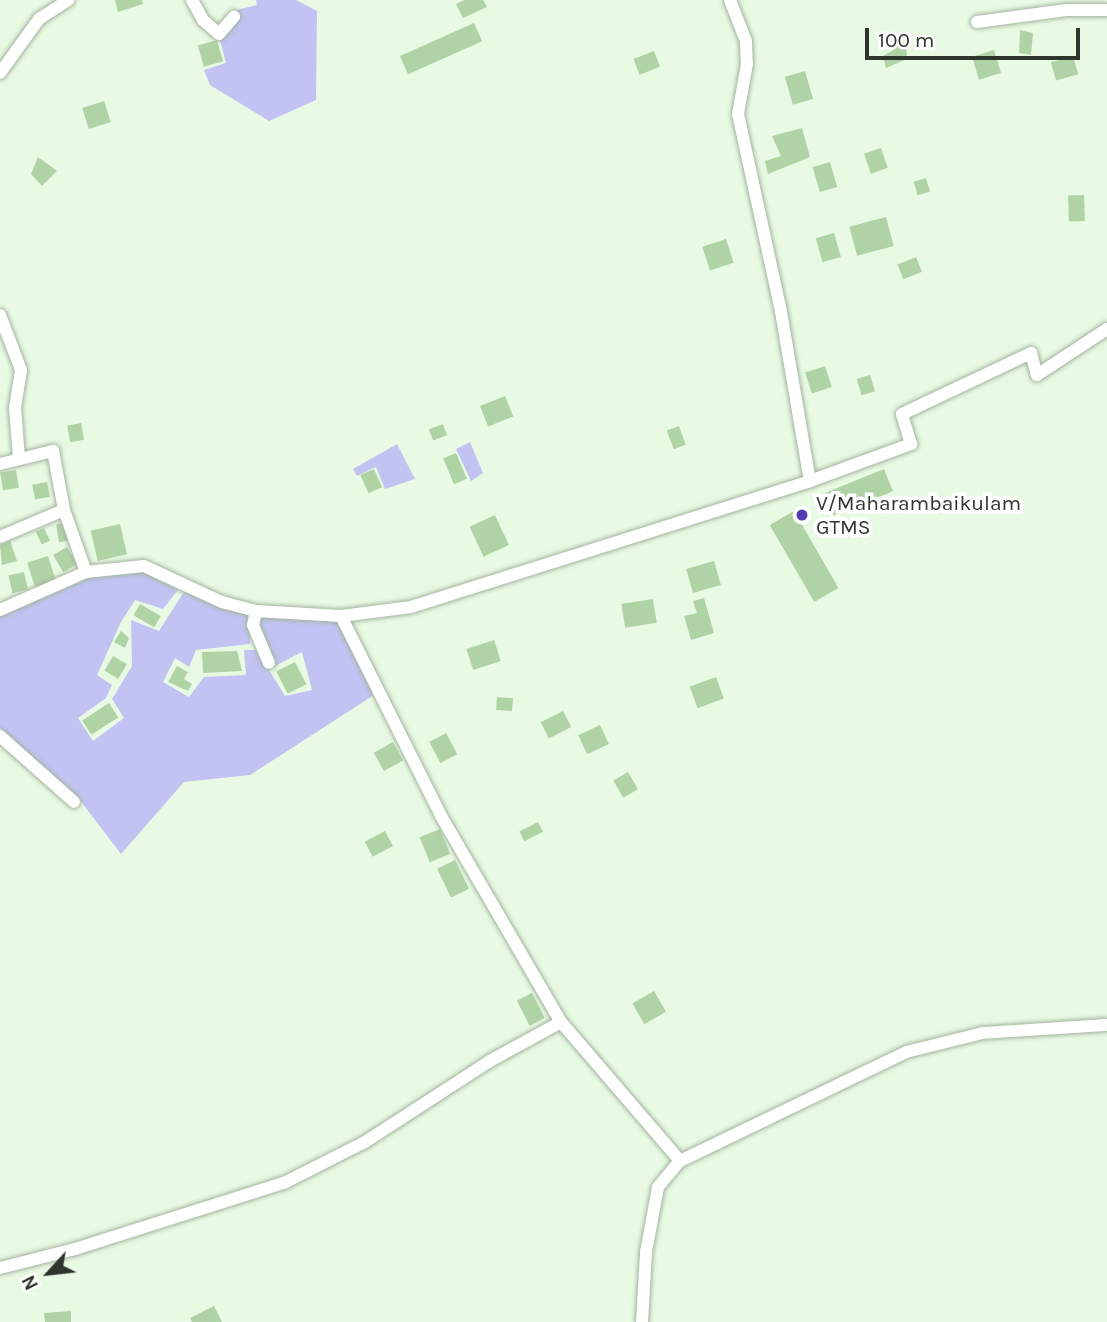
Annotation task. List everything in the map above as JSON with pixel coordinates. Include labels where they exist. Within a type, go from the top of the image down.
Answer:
[{"type":"street","points":[[0,73],[39,19],[68,0]]},
{"type":"street","points":[[192,0],[203,20],[219,34],[234,17]]},
{"type":"street","points":[[730,0],[746,41],[747,64],[738,114],[780,306],[810,481]]},
{"type":"street","points":[[977,22],[1066,10],[1107,10]]},
{"type":"street","points":[[0,315],[21,370],[15,408],[19,458]]},
{"type":"street","points":[[0,610],[86,572],[144,566],[222,602],[256,611],[341,616],[411,607],[810,481],[912,444],[902,414],[1031,353],[1037,375],[1107,329]]},
{"type":"street","points":[[0,464],[53,451],[64,510],[86,572]]},
{"type":"street","points":[[0,537],[64,510]]},
{"type":"street","points":[[256,611],[253,625],[269,663]]},
{"type":"street","points":[[341,616],[441,816],[561,1022],[681,1161]]},
{"type":"street","points":[[0,736],[75,802]]},
{"type":"street","points":[[0,1268],[75,1249],[286,1182],[365,1142],[488,1062],[561,1022]]},
{"type":"street","points":[[642,1322],[646,1252],[658,1187],[681,1161],[906,1052],[983,1033],[1107,1025]]},
{"type":"shaded area","points":[[256,0],[296,0],[317,11],[316,100],[269,121],[210,85],[204,70],[226,63],[220,40],[237,10],[257,5]]},
{"type":"shaded area","points":[[470,442],[483,473],[471,481],[456,449]]},
{"type":"shaded area","points":[[397,444],[415,479],[385,489],[376,467],[357,476],[353,469]]},
{"type":"shaded area","points":[[141,571],[178,590],[163,609],[135,600],[121,622],[97,675],[112,685],[106,698],[78,718],[93,741],[124,718],[112,699],[132,666],[131,620],[159,631],[184,592],[251,612],[250,644],[196,650],[189,667],[175,658],[163,682],[189,697],[204,677],[246,675],[244,650],[257,650],[285,696],[312,690],[302,652],[275,666],[261,640],[260,614],[336,619],[374,695],[250,775],[184,782],[121,854],[79,799],[0,728],[0,616],[87,576]]},
{"type":"building","points":[[115,0],[142,0],[143,4],[118,12]]},
{"type":"building","points":[[465,0],[483,0],[487,7],[463,18],[456,4]]},
{"type":"building","points":[[474,23],[482,41],[408,74],[400,56]]},
{"type":"building","points":[[1020,30],[1033,33],[1031,55],[1019,53]]},
{"type":"building","points":[[896,38],[906,43],[907,59],[886,68],[883,56],[895,49]]},
{"type":"building","points":[[217,40],[223,61],[204,67],[198,46]]},
{"type":"building","points":[[994,50],[1001,73],[979,80],[972,57]]},
{"type":"building","points":[[654,51],[660,67],[640,75],[633,59]]},
{"type":"building","points":[[1073,56],[1078,74],[1056,81],[1051,62]]},
{"type":"building","points":[[805,71],[813,99],[793,105],[785,77]]},
{"type":"building","points":[[104,101],[111,122],[89,129],[82,108]]},
{"type":"building","points":[[802,128],[810,157],[768,174],[765,161],[781,156],[772,136]]},
{"type":"building","points":[[881,148],[888,168],[871,174],[864,154]]},
{"type":"building","points":[[38,157],[57,171],[42,186],[31,174]]},
{"type":"building","points":[[830,162],[837,187],[820,192],[813,167]]},
{"type":"building","points":[[926,178],[930,191],[918,195],[914,182]]},
{"type":"building","points":[[1084,195],[1085,221],[1069,222],[1068,196]]},
{"type":"building","points":[[886,217],[894,246],[857,256],[849,227]]},
{"type":"building","points":[[834,233],[841,257],[823,262],[816,238]]},
{"type":"building","points":[[726,239],[734,263],[710,271],[702,247]]},
{"type":"building","points":[[916,257],[922,272],[903,279],[897,264]]},
{"type":"building","points":[[825,366],[832,387],[812,393],[805,372]]},
{"type":"building","points":[[870,375],[875,391],[862,395],[857,379]]},
{"type":"building","points":[[505,396],[513,416],[488,427],[480,406]]},
{"type":"building","points":[[81,423],[84,440],[70,442],[67,425]]},
{"type":"building","points":[[443,424],[447,435],[433,440],[429,429]]},
{"type":"building","points":[[679,426],[686,445],[674,449],[667,430]]},
{"type":"building","points":[[456,453],[467,479],[454,484],[443,458]]},
{"type":"building","points":[[374,469],[382,487],[368,493],[360,475]]},
{"type":"building","points":[[884,469],[893,491],[832,516],[823,494]]},
{"type":"building","points":[[16,470],[19,488],[3,490],[0,473]]},
{"type":"building","points":[[47,482],[50,497],[35,500],[32,485]]},
{"type":"building","points":[[794,511],[838,588],[814,602],[770,525]]},
{"type":"building","points":[[495,515],[509,545],[484,557],[470,527]]},
{"type":"building","points":[[65,523],[68,541],[59,542],[56,524]]},
{"type":"building","points":[[120,524],[127,554],[98,561],[91,531]]},
{"type":"building","points":[[44,528],[50,541],[42,544],[36,532]]},
{"type":"building","points":[[10,541],[17,561],[2,565],[0,545]]},
{"type":"building","points":[[67,547],[77,564],[63,572],[53,555]]},
{"type":"building","points":[[48,556],[56,581],[35,588],[27,563]]},
{"type":"building","points":[[714,561],[721,585],[693,593],[686,569]]},
{"type":"building","points":[[24,572],[28,590],[12,593],[8,576]]},
{"type":"building","points":[[704,598],[714,633],[691,640],[684,616],[697,613],[693,601]]},
{"type":"building","points":[[653,599],[657,623],[625,628],[621,604]]},
{"type":"building","points":[[140,604],[161,616],[154,627],[134,615]]},
{"type":"building","points":[[121,631],[129,638],[125,648],[114,642]]},
{"type":"building","points":[[494,640],[501,661],[473,670],[466,649]]},
{"type":"building","points":[[237,651],[242,671],[203,673],[202,652]]},
{"type":"building","points":[[113,656],[127,664],[118,679],[104,671]]},
{"type":"building","points":[[295,662],[306,684],[288,694],[276,672]]},
{"type":"building","points":[[177,666],[188,672],[184,679],[192,684],[188,691],[168,682]]},
{"type":"building","points":[[716,677],[724,699],[698,708],[690,687]]},
{"type":"building","points":[[497,697],[513,698],[512,711],[496,710]]},
{"type":"building","points":[[109,703],[118,717],[91,735],[82,720]]},
{"type":"building","points":[[563,711],[571,727],[549,738],[541,722]]},
{"type":"building","points":[[600,725],[609,744],[587,754],[578,735]]},
{"type":"building","points":[[446,733],[457,754],[440,763],[429,742]]},
{"type":"building","points":[[393,742],[403,760],[384,771],[374,753]]},
{"type":"building","points":[[628,772],[638,789],[623,798],[613,780]]},
{"type":"building","points":[[538,822],[543,832],[524,841],[519,832]]},
{"type":"building","points":[[440,829],[450,854],[430,862],[420,837]]},
{"type":"building","points":[[385,831],[393,846],[373,857],[365,842]]},
{"type":"building","points":[[455,860],[469,889],[451,898],[437,869]]},
{"type":"building","points":[[654,991],[666,1012],[644,1024],[632,1004]]},
{"type":"building","points":[[532,993],[545,1018],[530,1026],[517,1001]]},
{"type":"building","points":[[214,1306],[222,1322],[192,1322],[190,1318]]},
{"type":"building","points":[[71,1311],[71,1322],[45,1322],[44,1313]]},
{"type":"place","name":"V/Maharambaikulam GTMS","points":[[802,515]]}]
